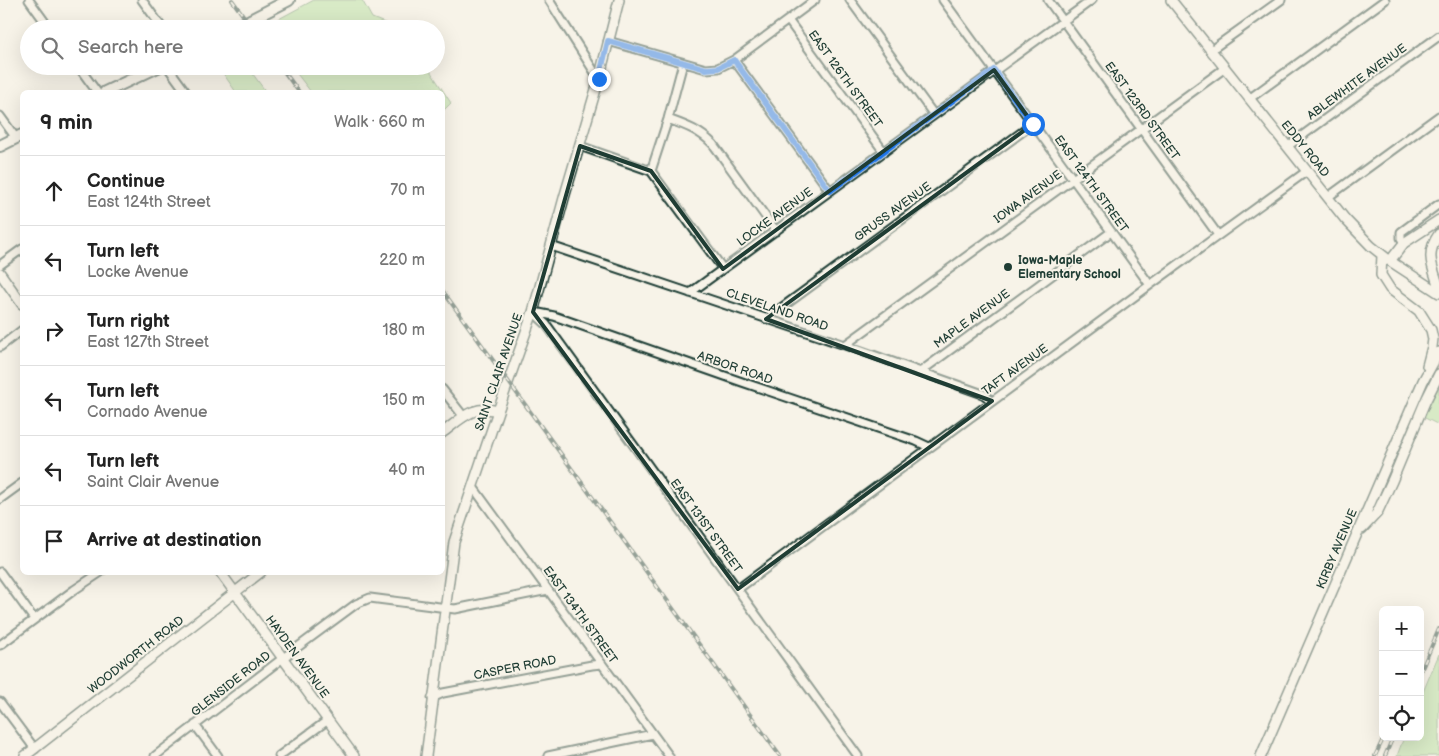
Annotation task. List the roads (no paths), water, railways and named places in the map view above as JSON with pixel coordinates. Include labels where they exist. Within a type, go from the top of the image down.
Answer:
[{"type":"main road","points":[[250,20],[289,0]]},
{"type":"main road","points":[[109,90],[141,75]]},
{"type":"main road","points":[[0,146],[19,136]]},
{"type":"street","points":[[29,0],[43,20]]},
{"type":"street","points":[[142,0],[156,20]]},
{"type":"street","points":[[549,0],[599,79]]},
{"type":"street","name":"SAINT CLAIR AVENUE","points":[[426,756],[432,698],[454,542],[533,312],[599,79],[619,0]]},
{"type":"street","points":[[608,41],[706,69],[718,68],[734,60],[815,0]]},
{"type":"street","points":[[850,0],[934,115]]},
{"type":"street","name":"EAST 124TH STREET","points":[[943,0],[1150,285]]},
{"type":"street","name":"EAST 123RD STREET","points":[[1048,0],[1218,235]]},
{"type":"street","name":"LOCKE AVENUE","points":[[690,293],[1092,0]]},
{"type":"street","name":"EDDY ROAD","points":[[1172,0],[1352,226],[1386,258],[1439,293]]},
{"type":"street","points":[[1211,50],[1281,0]]},
{"type":"street","points":[[1250,99],[1384,0]]},
{"type":"street","name":"EAST 126TH STREET","points":[[788,20],[884,152]]},
{"type":"street","name":"ABLEWHITE AVENUE","points":[[1288,146],[1439,36]]},
{"type":"street","points":[[734,60],[830,191]]},
{"type":"street","points":[[651,171],[668,119],[683,63]]},
{"type":"street","name":"IOWA AVENUE","points":[[845,345],[1225,68]]},
{"type":"street","points":[[85,75],[96,90]]},
{"type":"street","points":[[174,75],[185,90]]},
{"type":"street","points":[[0,116],[19,136]]},
{"type":"street","points":[[1328,197],[1439,116]]},
{"type":"street","points":[[668,119],[691,127],[703,134],[713,144],[776,231]]},
{"type":"street","name":"GRUSS AVENUE","points":[[766,319],[1033,124]]},
{"type":"street","points":[[580,146],[651,171],[723,269]]},
{"type":"street","name":"TAFT AVENUE","points":[[738,589],[1307,171]]},
{"type":"street","points":[[1404,243],[1401,238],[1401,232],[1439,204]]},
{"type":"street","points":[[1422,381],[1432,347],[1433,338],[1431,330],[1419,311],[1390,289],[1381,275],[1386,258],[1404,243],[1439,220]]},
{"type":"street","name":"MAPLE AVENUE","points":[[920,372],[1111,232]]},
{"type":"street","points":[[1439,234],[1431,247],[1431,262],[1439,287]]},
{"type":"street","name":"CLEVELAND ROAD","points":[[551,246],[845,345],[984,394],[992,401]]},
{"type":"street","points":[[0,265],[20,250]]},
{"type":"street","points":[[0,273],[20,301]]},
{"type":"street","name":"ARBOR ROAD","points":[[533,312],[555,317],[929,447]]},
{"type":"street","name":"EAST 131ST STREET","points":[[533,312],[548,327],[858,756]]},
{"type":"street","points":[[0,347],[20,332]]},
{"type":"street","name":"KIRBY AVENUE","points":[[1261,756],[1422,381],[1439,352]]},
{"type":"street","points":[[1358,533],[1377,513],[1424,402],[1439,374]]},
{"type":"street","points":[[445,392],[464,417]]},
{"type":"street","points":[[445,431],[475,410],[490,409],[498,411]]},
{"type":"street","points":[[0,499],[20,484]]},
{"type":"street","name":"EAST 134TH STREET","points":[[473,487],[669,756]]},
{"type":"street","points":[[0,572],[34,619]]},
{"type":"street","points":[[0,645],[97,575]]},
{"type":"street","name":"HAYDEN AVENUE","points":[[222,575],[354,756]]},
{"type":"street","name":"WOODWORTH ROAD","points":[[25,756],[257,575]]},
{"type":"street","name":"GLENSIDE ROAD","points":[[155,756],[282,658],[356,604],[370,598],[455,609],[548,590]]},
{"type":"street","name":"CASPER ROAD","points":[[432,698],[480,686],[602,664]]},
{"type":"street","points":[[0,702],[34,749]]},
{"type":"street","points":[[279,756],[328,720]]},
{"type":"street","points":[[195,725],[218,756]]},
{"type":"street","points":[[548,756],[653,734]]},
{"type":"railway","points":[[232,0],[246,20]]},
{"type":"railway","points":[[287,75],[298,90]]},
{"type":"railway","points":[[445,294],[780,756]]},
{"type":"railway","points":[[1424,664],[1439,629]]},
{"type":"railway","points":[[1375,756],[1382,741]]},
{"type":"railway","points":[[1385,756],[1391,741]]},
{"type":"place","name":"Iowa-Maple Elementary School","points":[[1008,267]]}]
